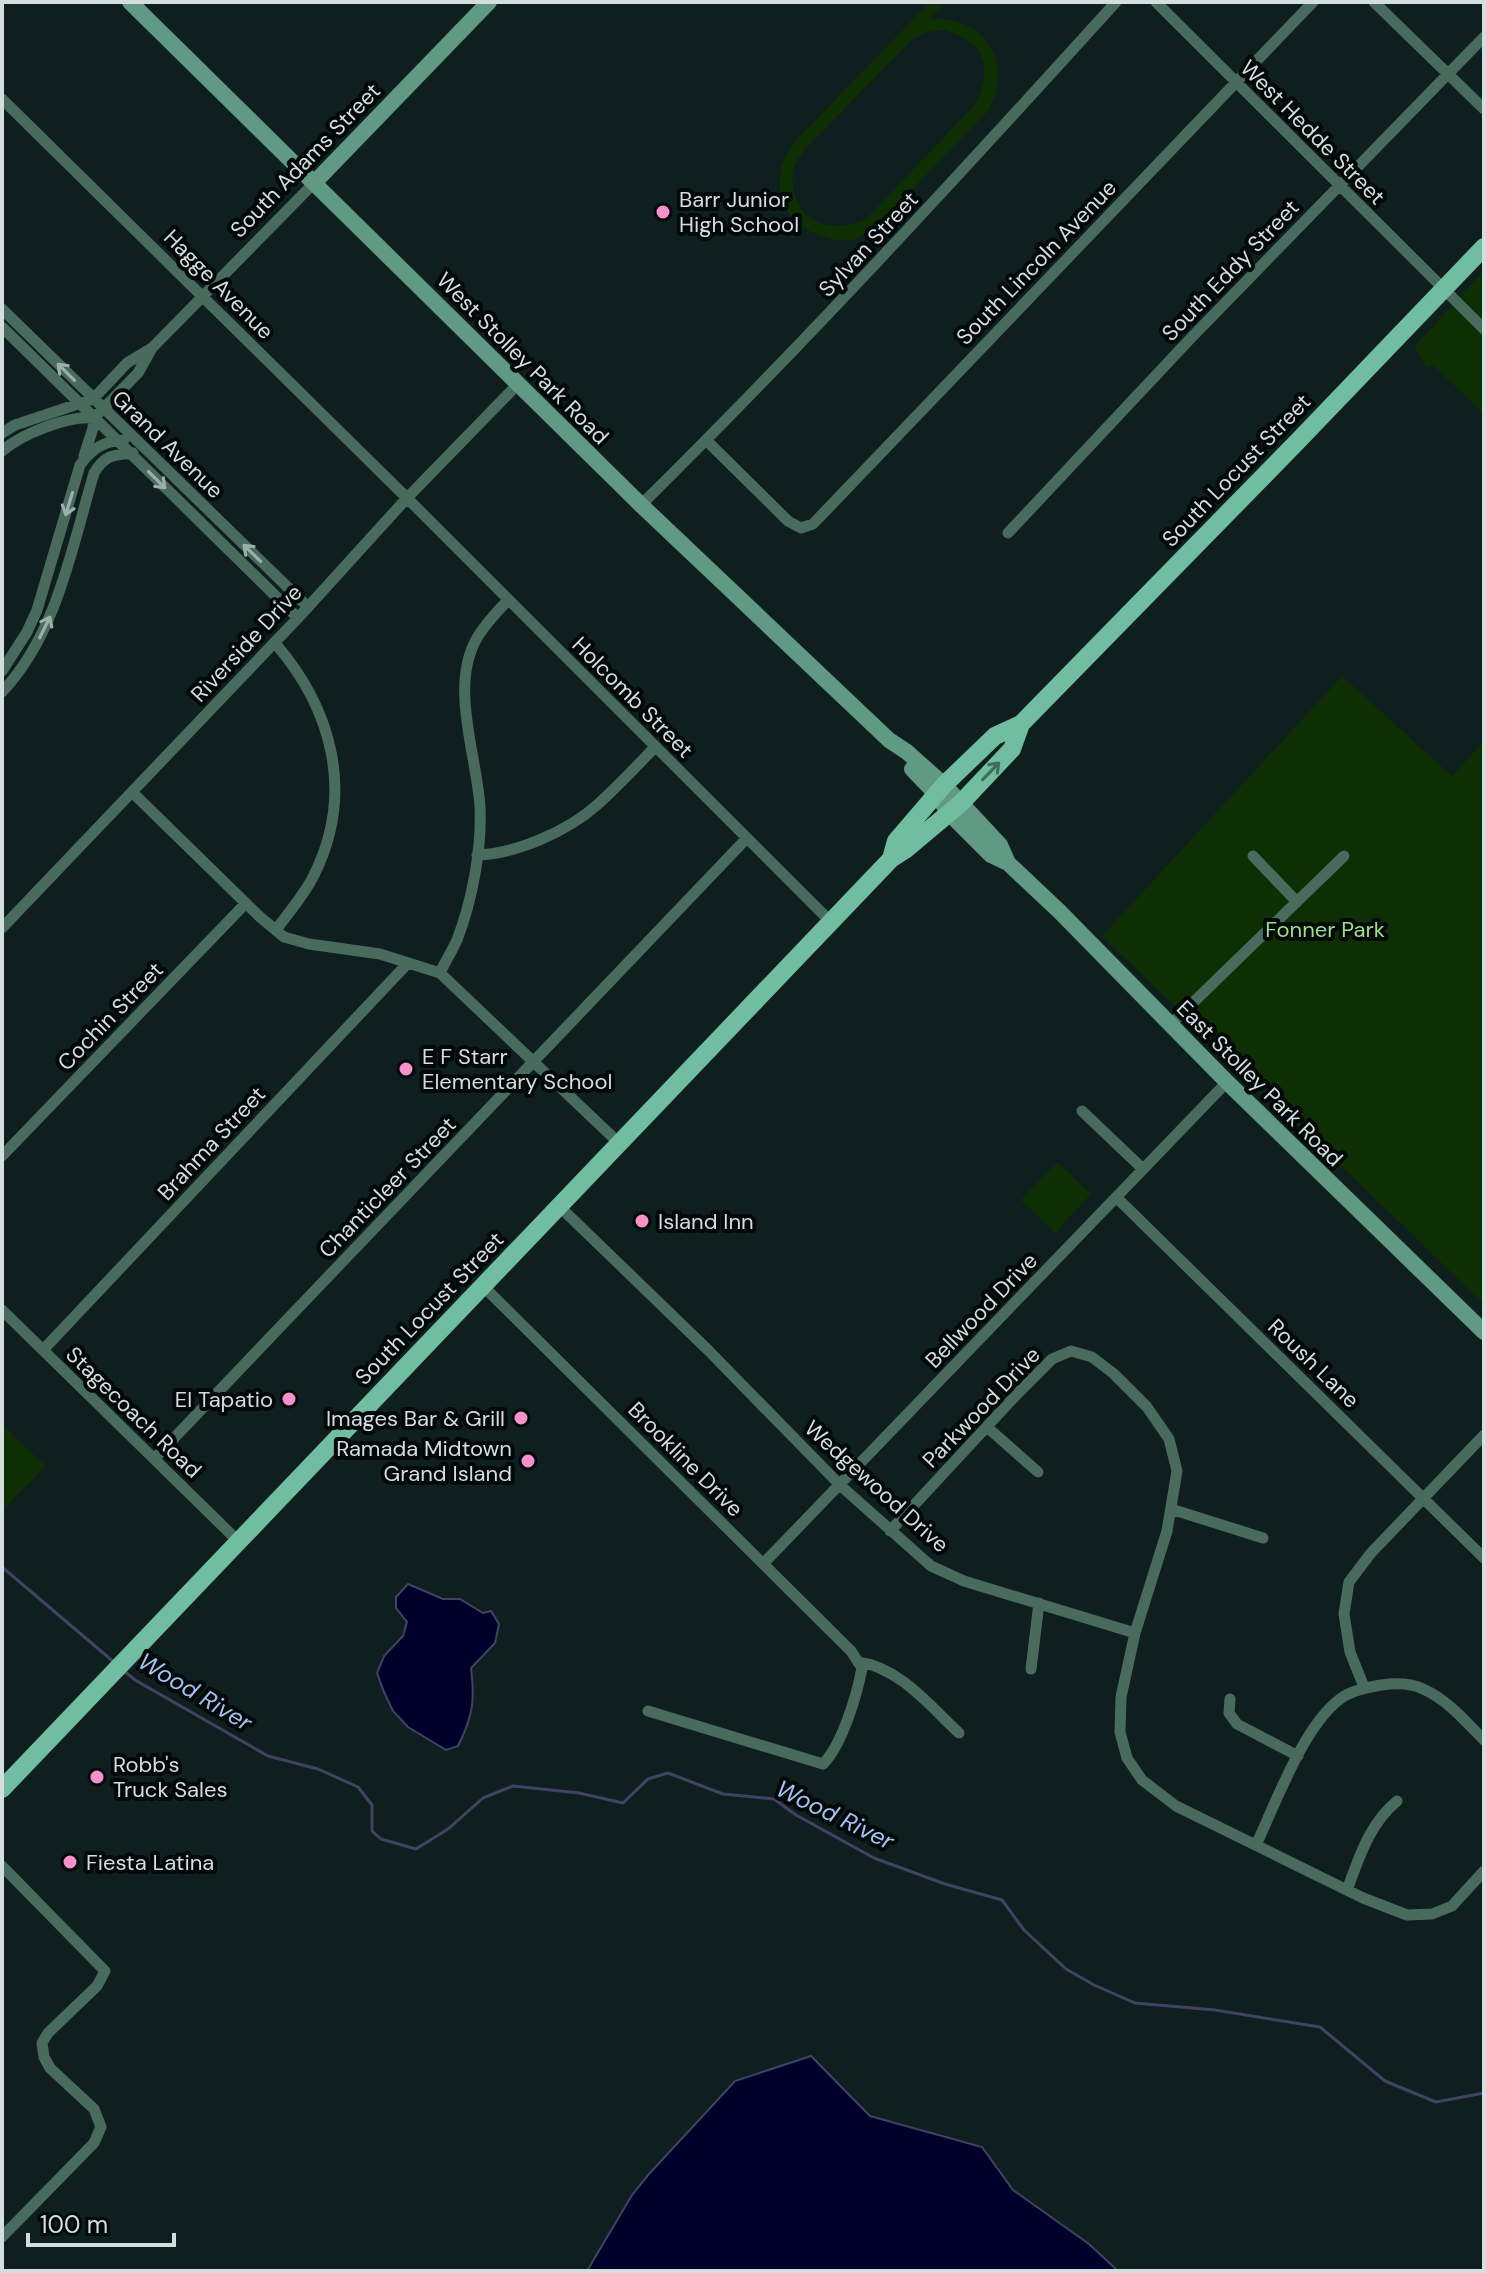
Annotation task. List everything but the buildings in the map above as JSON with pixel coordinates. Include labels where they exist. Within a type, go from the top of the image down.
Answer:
[{"type":"main road","name":"West Stolley Park Road","points":[[130,2],[641,505],[889,740],[907,752],[955,808]]},
{"type":"main road","name":"South Adams Street","points":[[315,182],[489,2]]},
{"type":"main road","name":"South Locust Street","points":[[891,859],[896,841],[940,789],[995,736],[1021,724],[1484,247]]},
{"type":"main road","name":"South Locust Street","points":[[2,1789],[891,859],[955,808],[1012,749],[1021,724]]},
{"type":"main road","name":"East Stolley Park Road","points":[[955,808],[991,855],[1008,863],[1060,912],[1227,1082],[1484,1332]]},
{"type":"street","name":"Sylvan Street","points":[[641,505],[707,441],[949,187],[1116,2]]},
{"type":"street","name":"West Hedde Street","points":[[1156,2],[1484,329]]},
{"type":"street","name":"South Lincoln Avenue","points":[[707,441],[783,515],[801,528],[813,524],[1313,2]]},
{"type":"street","points":[[1374,2],[1484,109]]},
{"type":"street","name":"South Eddy Street","points":[[1008,533],[1190,339],[1484,37]]},
{"type":"street","name":"Hagge Avenue","points":[[2,99],[407,498]]},
{"type":"street","name":"South Adams Street","points":[[152,348],[315,182]]},
{"type":"street","name":"Grand Avenue","points":[[2,309],[93,399]]},
{"type":"street","name":"Grand Avenue","points":[[2,327],[79,403],[99,413],[136,441],[308,607]]},
{"type":"street","points":[[2,433],[15,425],[93,399],[127,363],[152,348]]},
{"type":"street","points":[[2,671],[37,610],[80,465],[99,413],[138,373],[152,348]]},
{"type":"street","name":"Riverside Drive","points":[[2,928],[518,384]]},
{"type":"street","points":[[93,399],[99,413]]},
{"type":"street","points":[[2,451],[24,437],[99,413]]},
{"type":"street","name":"Grand Avenue","points":[[99,413],[118,440],[298,618]]},
{"type":"street","points":[[80,465],[97,447],[118,440],[136,441]]},
{"type":"street","points":[[2,692],[29,658],[52,614],[94,473],[100,462],[131,453],[148,452]]},
{"type":"street","name":"Holcomb Street","points":[[407,498],[832,923]]},
{"type":"street","points":[[440,973],[457,940],[476,873],[480,810],[476,765],[466,723],[465,689],[469,660],[476,639],[508,600]]},
{"type":"street","points":[[275,643],[288,658],[322,717],[335,766],[332,826],[324,852],[313,878],[276,930]]},
{"type":"street","points":[[477,855],[490,855],[521,846],[561,830],[595,807],[655,747]]},
{"type":"street","points":[[132,792],[284,937],[309,944],[380,954],[440,973],[620,1144]]},
{"type":"street","name":"Chanticleer Street","points":[[154,1459],[747,838]]},
{"type":"street","points":[[1253,856],[1297,902]]},
{"type":"street","points":[[1170,1025],[1344,856]]},
{"type":"street","name":"Cochin Street","points":[[2,1156],[246,903]]},
{"type":"street","name":"Brahma Street","points":[[43,1350],[408,963]]},
{"type":"street","name":"Bellwood Drive","points":[[763,1564],[1227,1082]]},
{"type":"street","points":[[1082,1111],[1143,1169]]},
{"type":"street","name":"Roush Lane","points":[[1116,1197],[1484,1558]]},
{"type":"street","name":"Wedgewood Drive","points":[[559,1206],[708,1350],[841,1486],[931,1566],[964,1581],[1135,1633]]},
{"type":"street","name":"Brookline Drive","points":[[483,1286],[851,1651],[858,1662]]},
{"type":"street","name":"Stagecoach Road","points":[[2,1310],[239,1542]]},
{"type":"street","name":"Parkwood Drive","points":[[890,1531],[1052,1359],[1071,1351],[1092,1357],[1147,1407],[1169,1439],[1177,1471],[1167,1531],[1135,1633]]},
{"type":"street","points":[[987,1427],[1038,1472]]},
{"type":"street","points":[[1364,1687],[1350,1652],[1344,1614],[1349,1582],[1371,1553],[1484,1435]]},
{"type":"street","points":[[1171,1509],[1263,1538]]},
{"type":"street","points":[[1031,1669],[1039,1603]]},
{"type":"street","points":[[1135,1633],[1121,1697],[1120,1732],[1127,1758],[1142,1780],[1176,1806],[1347,1890],[1407,1915],[1432,1914],[1452,1906],[1484,1871]]},
{"type":"street","points":[[648,1711],[823,1764],[832,1755],[857,1691],[862,1668],[858,1662]]},
{"type":"street","points":[[858,1662],[888,1671],[959,1733]]},
{"type":"street","points":[[1256,1845],[1308,1734],[1344,1696],[1364,1687],[1398,1683],[1422,1687],[1447,1703],[1484,1740]]},
{"type":"street","points":[[1230,1699],[1229,1713],[1237,1724],[1298,1756]]},
{"type":"street","points":[[1347,1890],[1363,1845],[1385,1811],[1397,1801]]},
{"type":"street","points":[[2,1866],[105,1971],[97,1986],[48,2033],[42,2043],[50,2068],[94,2109],[101,2127],[94,2143],[2,2237]]},
{"type":"green space","points":[[930,2],[945,2],[929,19],[958,22],[971,28],[982,36],[996,59],[997,88],[987,112],[875,228],[859,238],[839,240],[816,234],[789,213],[780,193],[781,168],[796,140]],"holes":[[[944,30],[969,41],[982,57],[984,78],[976,103],[867,218],[833,226],[812,219],[798,202],[793,184],[794,168],[805,149],[913,39],[927,32]]]},
{"type":"green space","points":[[1484,270],[1484,414],[1433,365],[1428,368],[1414,347]]},
{"type":"green space","name":"Fonner Park","points":[[1342,676],[1452,776],[1484,741],[1484,1304],[1102,936]]},
{"type":"green space","points":[[1057,1162],[1091,1194],[1055,1233],[1021,1200]]},
{"type":"green space","points":[[2,1425],[46,1466],[2,1511]]},
{"type":"water","points":[[408,1584],[443,1599],[460,1599],[483,1613],[491,1611],[499,1624],[495,1643],[471,1668],[472,1708],[463,1735],[458,1746],[446,1750],[408,1727],[393,1711],[377,1673],[384,1656],[403,1636],[407,1622],[396,1608],[396,1597]]},
{"type":"water","points":[[811,2056],[870,2116],[982,2147],[1013,2190],[1089,2244],[1118,2271],[587,2271],[632,2195],[735,2081]]},
{"type":"waterway","name":"Wood River","points":[[2,1567],[115,1663]]},
{"type":"waterway","name":"Wood River","points":[[124,1671],[268,1756],[318,1769],[358,1787],[372,1805],[372,1831],[381,1839],[416,1849],[448,1829],[483,1798],[513,1786],[579,1793],[623,1803],[648,1779],[668,1773],[723,1794],[774,1799],[796,1815],[874,1858],[945,1884],[1002,1900],[1024,1930],[1066,1969],[1135,2003],[1215,2010],[1320,2027],[1385,2081],[1436,2102],[1484,2093]]},
{"type":"place","name":"Barr Junior High School","points":[[663,212]]},
{"type":"place","name":"E F Starr Elementary School","points":[[406,1069]]},
{"type":"place","name":"Island Inn","points":[[642,1221]]},
{"type":"place","name":"El Tapatio","points":[[289,1399]]},
{"type":"place","name":"Images Bar & Grill","points":[[521,1418]]},
{"type":"place","name":"Ramada Midtown Grand Island","points":[[528,1461]]},
{"type":"place","name":"Robb's Truck Sales","points":[[97,1777]]},
{"type":"place","name":"Fiesta Latina","points":[[70,1862]]}]
